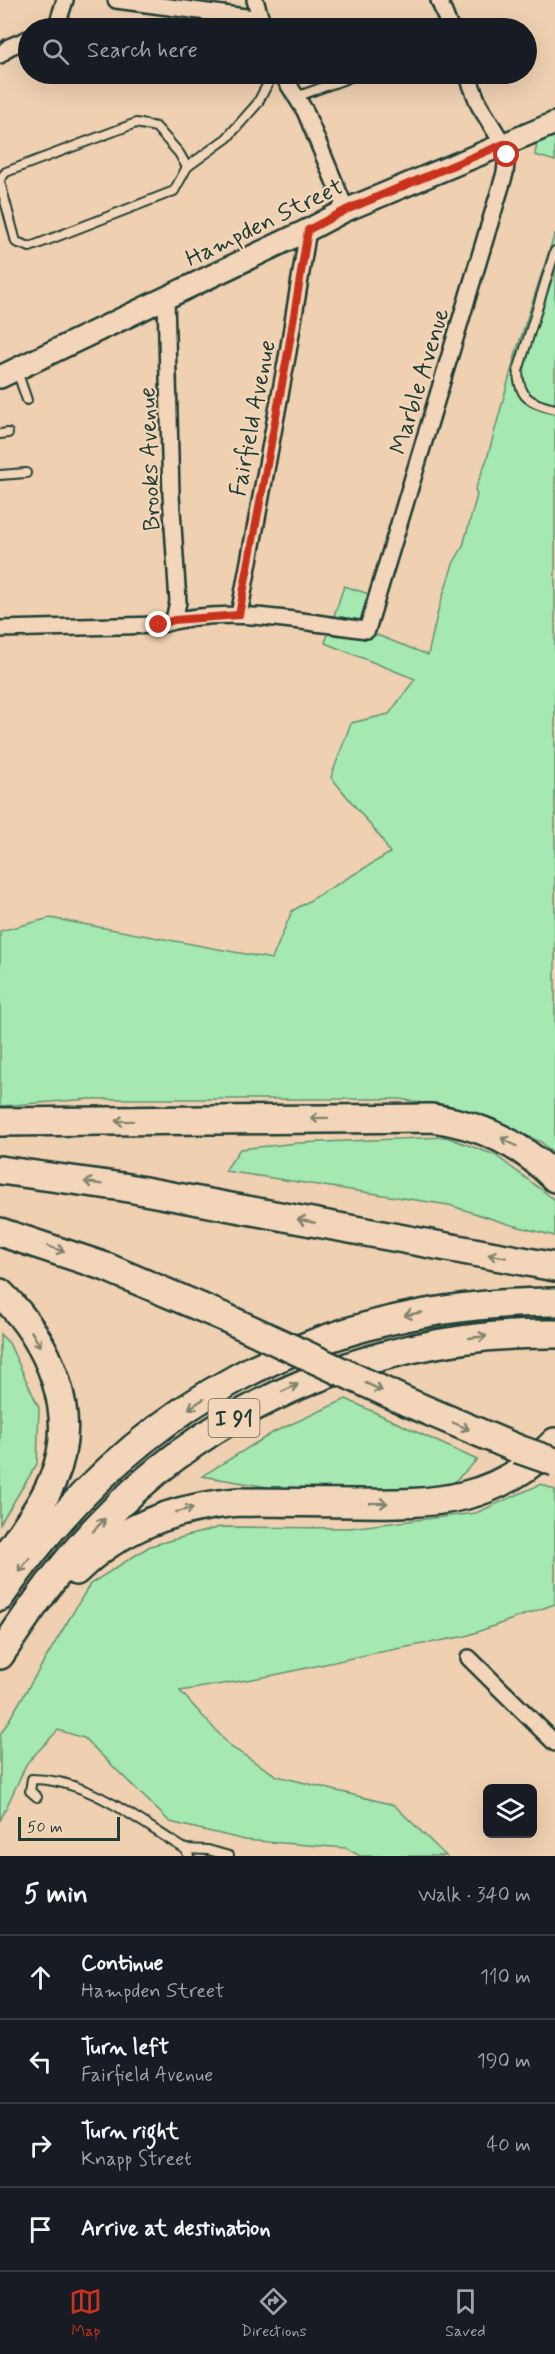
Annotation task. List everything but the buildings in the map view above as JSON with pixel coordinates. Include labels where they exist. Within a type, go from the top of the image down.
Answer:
[{"type":"highway","points":[[0,1122],[432,1118],[473,1126],[499,1137],[531,1157],[555,1178]]},
{"type":"highway","points":[[0,1170],[133,1189],[555,1267]]},
{"type":"highway","points":[[0,1232],[106,1267],[226,1318],[407,1402],[518,1449],[555,1462]]},
{"type":"highway","points":[[0,1293],[26,1323],[44,1352],[60,1392],[64,1421],[62,1450],[52,1480],[0,1566]]},
{"type":"highway","name":"I 91","points":[[0,1598],[64,1516],[117,1464],[175,1417],[264,1363],[332,1335],[406,1316],[480,1305],[555,1302]]},
{"type":"highway","name":"I 91","points":[[0,1655],[54,1577],[103,1520],[176,1456],[238,1416],[305,1382],[350,1365],[396,1352],[469,1338],[555,1334]]},
{"type":"highway","points":[[0,1666],[61,1588],[85,1563],[118,1537],[155,1519],[192,1508],[231,1503],[401,1503],[453,1499],[481,1491],[509,1478],[555,1442]]},
{"type":"main road","name":"Hampden Street","points":[[8,373],[346,210],[555,123]]},
{"type":"street","points":[[59,18],[64,0]]},
{"type":"street","points":[[116,0],[226,18]]},
{"type":"street","points":[[255,0],[260,18]]},
{"type":"street","points":[[439,0],[446,18]]},
{"type":"street","points":[[0,55],[18,43]]},
{"type":"street","points":[[288,84],[304,111],[346,210]]},
{"type":"street","points":[[471,84],[479,105],[504,144]]},
{"type":"street","name":"Marble Avenue","points":[[239,615],[367,630],[505,173],[507,155],[504,144]]},
{"type":"street","name":"Fairfield Avenue","points":[[239,615],[288,352],[308,230]]},
{"type":"street","name":"Brooks Avenue","points":[[166,297],[171,495],[178,602],[174,620]]},
{"type":"street","points":[[0,629],[159,625],[174,620],[239,615]]},
{"type":"street","points":[[469,1659],[555,1743]]},
{"type":"lane","points":[[187,167],[179,153],[156,127],[136,123],[6,172],[0,180],[16,242],[30,247],[174,191],[187,167],[227,138],[257,104],[268,84]]},
{"type":"lane","points":[[296,97],[332,84]]},
{"type":"lane","points":[[555,251],[518,371],[519,386],[528,399],[541,406],[555,409]]},
{"type":"lane","points":[[8,373],[23,383],[27,400]]},
{"type":"lane","points":[[0,475],[26,473]]},
{"type":"lane","points":[[38,1797],[30,1791],[32,1779],[51,1779],[91,1792],[187,1852],[208,1850],[229,1856]]},
{"type":"green space","points":[[555,136],[555,161],[535,155],[537,143]]},
{"type":"green space","points":[[555,233],[555,1155],[541,1142],[475,1113],[400,1099],[89,1099],[0,1106],[0,931],[50,918],[272,959],[292,911],[390,853],[381,838],[331,777],[351,723],[389,714],[415,679],[325,643],[344,586],[369,594],[359,635],[377,635],[428,655],[438,611],[453,564],[463,546],[477,495],[475,490],[487,459],[517,349]]},
{"type":"green space","points":[[446,1137],[495,1155],[555,1200],[555,1236],[449,1205],[225,1171],[240,1149],[298,1143]]},
{"type":"green space","points":[[0,1334],[9,1343],[39,1408],[37,1464],[0,1524]]},
{"type":"green space","points":[[346,1399],[477,1460],[444,1492],[298,1492],[202,1476],[274,1432]]},
{"type":"green space","points":[[541,1484],[555,1490],[555,1604],[466,1636],[270,1676],[180,1691],[231,1747],[277,1776],[394,1805],[446,1856],[360,1856],[346,1848],[245,1840],[170,1822],[84,1738],[58,1730],[27,1763],[0,1821],[0,1735],[90,1584],[150,1546],[220,1527],[349,1528],[476,1513]]},
{"type":"route","points":[[159,625],[174,620],[239,615],[258,502],[288,352],[308,230],[346,210],[504,144],[507,155]]}]
